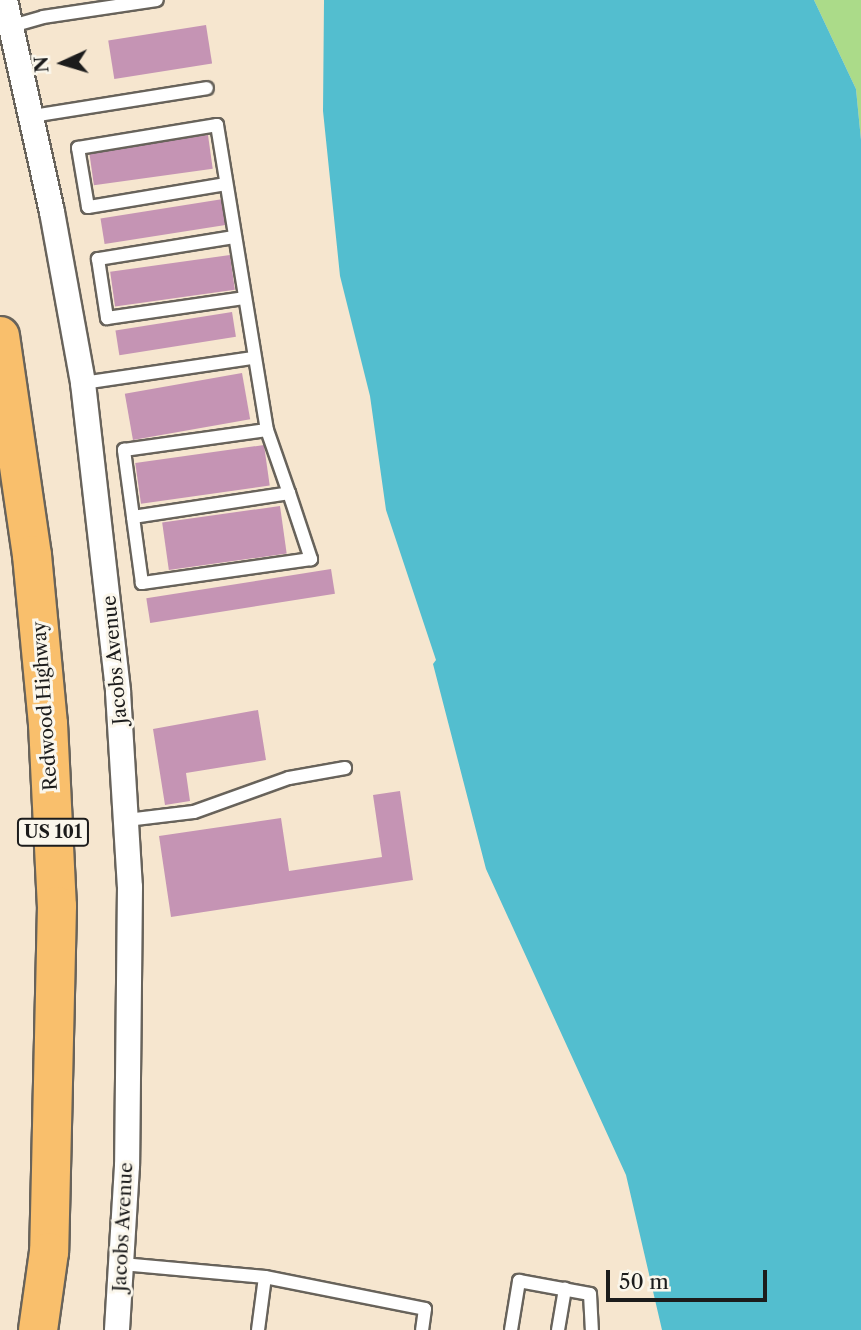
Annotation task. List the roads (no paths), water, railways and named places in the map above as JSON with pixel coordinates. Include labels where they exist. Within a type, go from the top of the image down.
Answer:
[{"type":"highway","name":"Redwood Highway","points":[[0,336],[32,555],[48,724],[57,906],[49,1252],[38,1330]]},
{"type":"street","name":"Jacobs Avenue","points":[[5,0],[33,116],[83,383],[105,548],[127,820],[129,1066],[117,1330]]},
{"type":"lane","points":[[12,26],[43,17],[157,0]]},
{"type":"lane","points":[[33,116],[207,88]]},
{"type":"lane","points":[[226,184],[88,206],[78,148],[217,125],[253,358],[267,430],[311,559],[142,583],[124,450],[267,430]]},
{"type":"lane","points":[[234,237],[98,259],[107,318],[244,298]]},
{"type":"lane","points":[[83,383],[253,358]]},
{"type":"lane","points":[[133,517],[289,493]]},
{"type":"lane","points":[[127,820],[194,812],[289,778],[345,768]]},
{"type":"lane","points":[[122,1264],[265,1277],[425,1309],[422,1330]]},
{"type":"lane","points":[[258,1330],[265,1277]]},
{"type":"lane","points":[[510,1330],[519,1281],[590,1294],[592,1330]]},
{"type":"lane","points":[[558,1330],[565,1289]]},
{"type":"water","points":[[324,0],[814,0],[856,89],[861,140],[861,1330],[662,1330],[626,1175],[486,869],[433,664],[436,660],[386,510],[370,396],[340,276],[323,111]]}]
